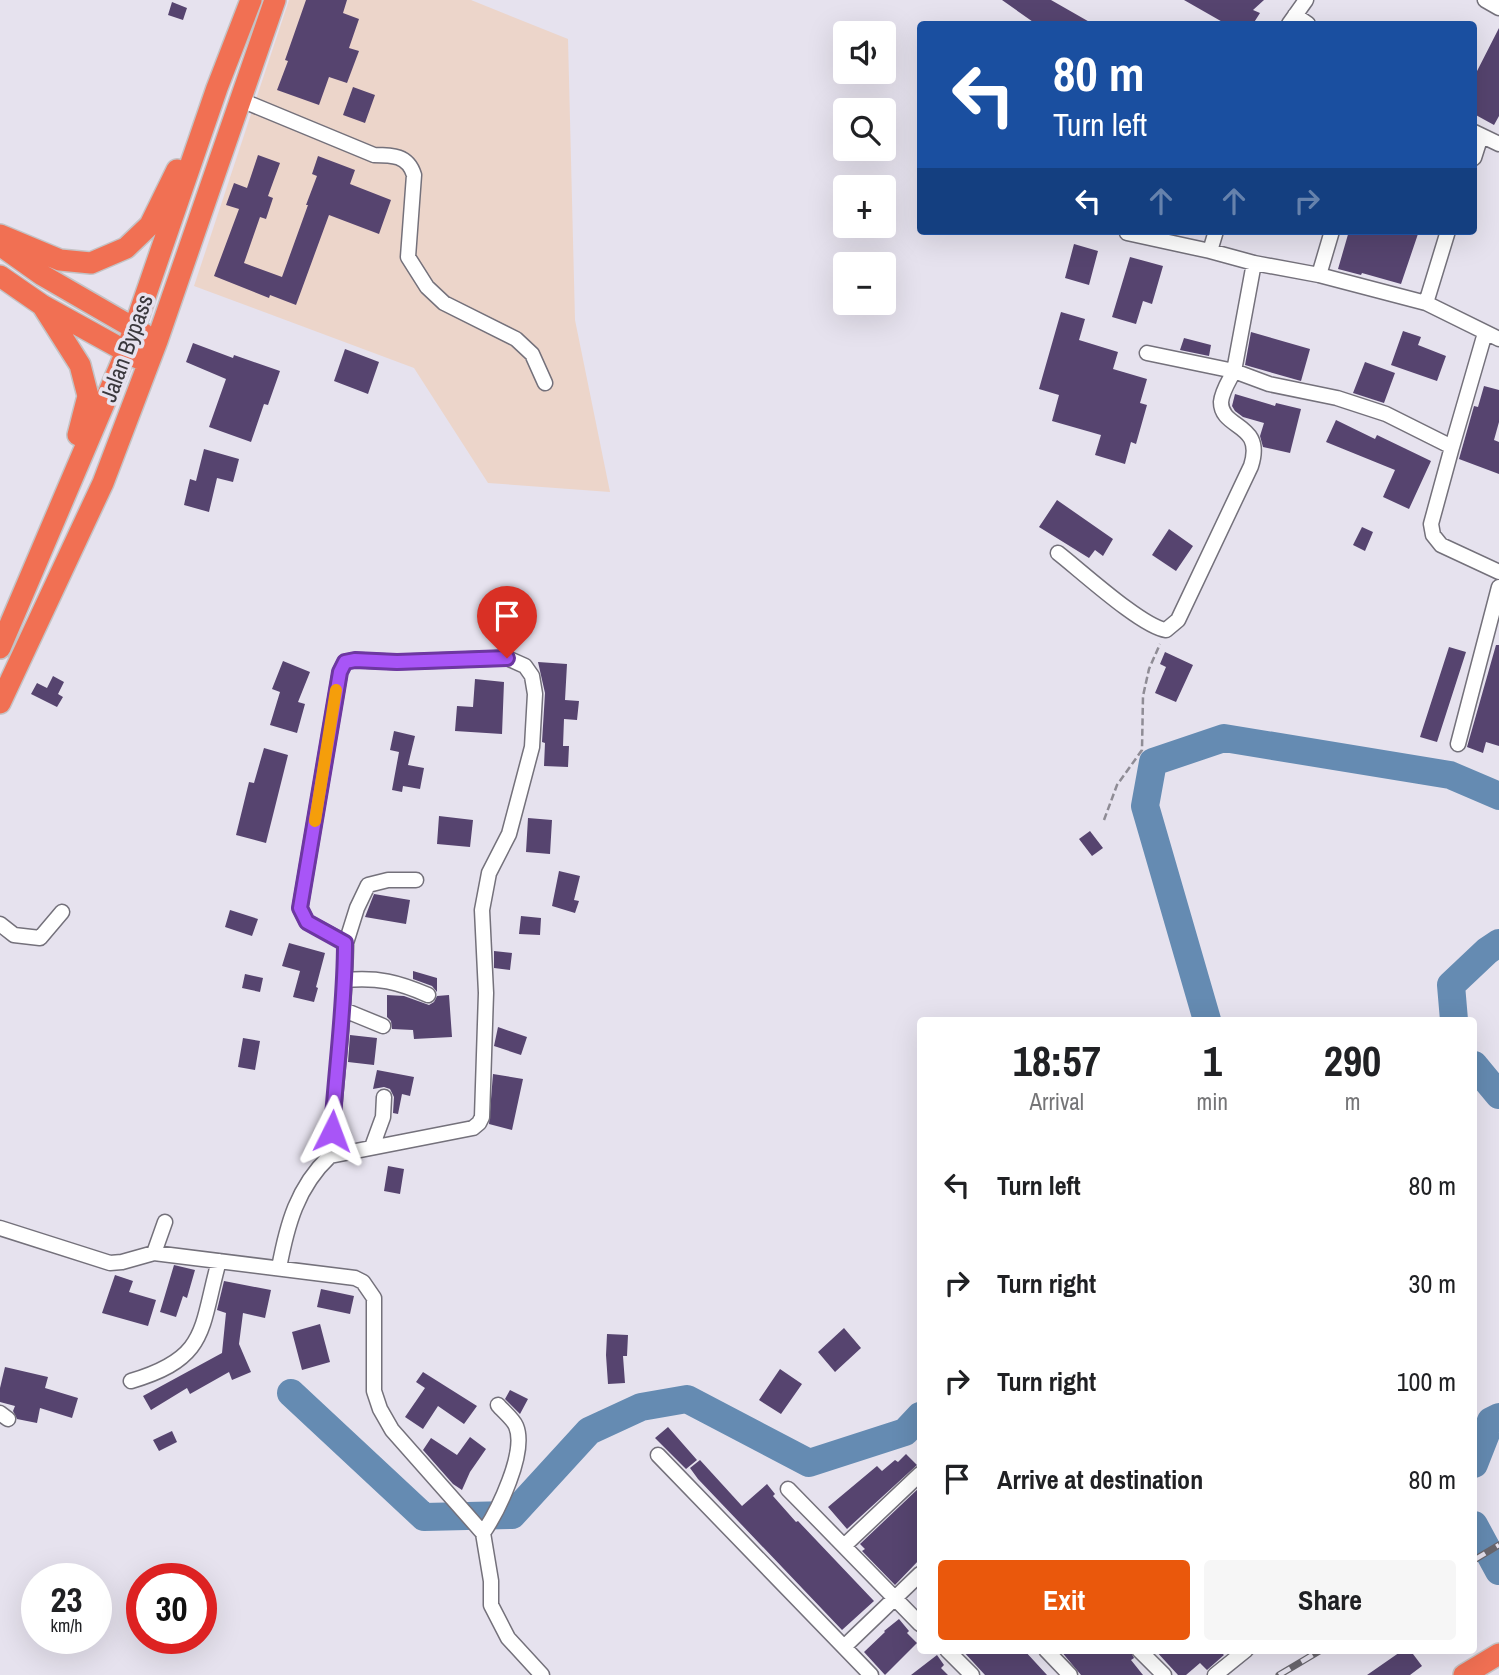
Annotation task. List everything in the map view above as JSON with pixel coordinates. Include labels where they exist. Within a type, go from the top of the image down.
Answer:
[{"type":"highway","name":"Jalan Bypass","points":[[0,648],[126,352],[217,88],[251,0]]},
{"type":"highway","name":"Jalan Bypass","points":[[0,703],[103,482],[158,341],[275,0]]},
{"type":"highway","points":[[0,235],[60,260],[91,263],[127,248],[150,225],[217,88]]},
{"type":"highway","points":[[0,245],[41,275],[158,341]]},
{"type":"highway","points":[[0,276],[42,305],[149,363]]},
{"type":"highway","points":[[42,305],[80,365],[88,396],[83,422],[52,504],[47,537]]},
{"type":"highway","points":[[1464,1675],[1496,1656]]},
{"type":"street","points":[[1292,20],[1306,0]]},
{"type":"street","points":[[241,100],[374,155],[393,155],[411,166],[414,175],[408,257],[427,287],[444,303],[516,339],[532,354],[545,383]]},
{"type":"street","points":[[1477,134],[1499,144]]},
{"type":"street","points":[[1136,235],[1254,263],[1319,275],[1426,303],[1492,336],[1452,447],[1431,524],[1433,535],[1441,545],[1499,572]]},
{"type":"street","points":[[1210,251],[1215,235]]},
{"type":"street","points":[[1319,275],[1331,235]]},
{"type":"street","points":[[1426,303],[1447,235]]},
{"type":"street","points":[[1058,553],[1142,619],[1159,629],[1166,630],[1178,620],[1255,455],[1252,439],[1227,415],[1221,405],[1234,371],[1254,263]]},
{"type":"street","points":[[1147,353],[1234,371],[1269,384],[1337,398],[1386,414],[1452,447]]},
{"type":"street","points":[[1458,744],[1499,587]]},
{"type":"street","points":[[279,1268],[290,1217],[305,1185],[330,1156],[473,1128],[482,1117],[486,993],[482,910],[489,873],[509,834],[532,747],[535,694],[532,676],[517,660],[349,660],[342,666],[337,682],[300,908],[307,922],[345,943]]},
{"type":"street","points":[[330,1156],[335,1081],[344,1010],[345,943],[356,908],[368,885],[388,880],[416,880]]},
{"type":"street","points":[[0,924],[14,934],[40,938],[62,912]]},
{"type":"street","points":[[345,980],[370,978],[399,982],[428,995]]},
{"type":"street","points":[[344,1010],[383,1026]]},
{"type":"street","points":[[372,1147],[383,1117],[384,1097]]},
{"type":"street","points":[[154,1253],[165,1222]]},
{"type":"street","points":[[0,1228],[110,1263],[154,1253],[355,1278],[370,1289],[374,1298],[374,1391],[380,1409],[392,1430],[482,1525],[491,1581],[491,1605],[508,1638],[542,1675]]},
{"type":"street","points":[[131,1381],[160,1373],[188,1353],[202,1332],[219,1261]]},
{"type":"street","points":[[482,1525],[507,1488],[518,1450],[516,1426],[498,1405]]},
{"type":"street","points":[[658,1455],[871,1675]]},
{"type":"street","points":[[844,1546],[917,1477]]},
{"type":"street","points":[[788,1489],[917,1620]]},
{"type":"street","points":[[844,1647],[917,1577]]},
{"type":"street","points":[[951,1654],[972,1675]]},
{"type":"street","points":[[1050,1654],[1070,1675]]},
{"type":"street","points":[[1143,1654],[1164,1675]]},
{"type":"street","points":[[1215,1675],[1240,1654]]},
{"type":"path","points":[[1104,820],[1117,785],[1142,750],[1146,682],[1166,630]]},
{"type":"shaded area","points":[[289,0],[471,0],[568,39],[575,320],[610,492],[488,483],[414,368],[194,286]]},
{"type":"building","points":[[306,0],[347,0],[343,13],[359,19],[349,48],[359,51],[347,83],[329,77],[319,105],[277,90]]},
{"type":"building","points":[[1002,0],[1051,0],[1088,21],[1032,21]]},
{"type":"building","points":[[1184,0],[1264,0],[1253,10],[1260,13],[1255,21],[1221,21]]},
{"type":"building","points":[[172,2],[187,8],[183,20],[168,15]]},
{"type":"building","points":[[1499,28],[1499,116],[1494,125],[1477,116],[1477,71]]},
{"type":"building","points":[[353,87],[375,95],[365,123],[343,115]]},
{"type":"building","points":[[258,155],[280,163],[268,196],[273,198],[266,219],[260,217],[244,263],[282,277],[317,176],[312,174],[318,156],[355,170],[350,184],[391,200],[379,234],[329,215],[296,305],[270,295],[269,298],[214,276],[239,209],[226,205],[234,183],[247,188]]},
{"type":"building","points":[[1348,235],[1418,235],[1401,284],[1338,269]]},
{"type":"building","points":[[1074,244],[1098,251],[1089,285],[1065,278]]},
{"type":"building","points":[[1130,257],[1163,266],[1152,304],[1143,301],[1136,324],[1112,317]]},
{"type":"building","points":[[1061,312],[1085,319],[1079,340],[1118,352],[1113,369],[1147,379],[1140,403],[1147,405],[1136,444],[1131,442],[1125,464],[1095,455],[1101,435],[1052,421],[1059,395],[1039,389]]},
{"type":"building","points":[[1403,331],[1421,337],[1418,345],[1446,356],[1437,381],[1391,365]]},
{"type":"building","points":[[1251,332],[1310,349],[1301,381],[1245,365]]},
{"type":"building","points":[[1184,338],[1211,345],[1209,356],[1180,350]]},
{"type":"building","points":[[193,343],[280,371],[268,405],[264,404],[251,442],[209,427],[226,379],[186,362]]},
{"type":"building","points":[[345,349],[379,362],[368,394],[334,381]]},
{"type":"building","points":[[1365,362],[1395,373],[1384,403],[1353,393]]},
{"type":"building","points":[[1484,386],[1499,390],[1499,422],[1494,440],[1499,442],[1499,474],[1459,459],[1474,406],[1478,407]]},
{"type":"building","points":[[1235,394],[1275,406],[1276,403],[1301,409],[1290,453],[1263,447],[1260,436],[1264,423],[1243,417],[1235,411],[1232,406]]},
{"type":"building","points":[[1336,420],[1375,439],[1377,435],[1431,461],[1409,509],[1383,497],[1395,470],[1326,442]]},
{"type":"building","points":[[204,449],[239,459],[233,482],[217,478],[209,512],[184,505],[190,479],[196,481]]},
{"type":"building","points":[[1057,500],[1113,539],[1103,556],[1095,550],[1089,558],[1039,527]]},
{"type":"building","points":[[1362,527],[1373,532],[1365,551],[1353,545]]},
{"type":"building","points":[[1169,529],[1193,546],[1176,571],[1152,555]]},
{"type":"building","points":[[1496,645],[1499,645],[1499,746],[1486,742],[1483,753],[1467,747]]},
{"type":"building","points":[[1449,647],[1466,652],[1437,742],[1420,737]]},
{"type":"building","points":[[1165,652],[1193,665],[1176,702],[1155,693],[1166,667],[1160,664]]},
{"type":"building","points":[[283,661],[310,672],[298,702],[305,704],[297,733],[270,725],[280,692],[272,689]]},
{"type":"building","points":[[538,662],[567,664],[565,700],[579,701],[577,720],[564,719],[563,746],[569,746],[568,767],[544,766],[545,743],[542,742],[545,693]]},
{"type":"building","points":[[53,676],[64,682],[58,694],[63,697],[57,707],[31,694],[37,683],[47,688]]},
{"type":"building","points":[[475,679],[504,682],[502,734],[455,731],[457,706],[473,707]]},
{"type":"building","points":[[394,731],[415,736],[408,765],[424,768],[420,789],[403,786],[402,792],[392,790],[399,752],[390,750]]},
{"type":"building","points":[[264,748],[288,755],[266,843],[236,835],[249,782],[254,783]]},
{"type":"building","points":[[439,816],[473,820],[470,847],[437,844]]},
{"type":"building","points":[[528,818],[552,820],[550,854],[526,852]]},
{"type":"building","points":[[1090,831],[1103,848],[1092,856],[1079,839]]},
{"type":"building","points":[[559,871],[580,876],[574,900],[579,901],[575,913],[552,906]]},
{"type":"building","points":[[374,894],[410,900],[406,924],[365,917]]},
{"type":"building","points":[[230,910],[258,919],[252,936],[225,927]]},
{"type":"building","points":[[521,916],[541,918],[540,935],[519,934]]},
{"type":"building","points":[[289,943],[325,953],[314,1002],[293,997],[300,971],[282,966]]},
{"type":"building","points":[[494,951],[512,953],[510,970],[494,968]]},
{"type":"building","points":[[413,971],[437,978],[437,992],[432,986],[413,979]]},
{"type":"building","points":[[245,974],[263,978],[260,992],[242,988]]},
{"type":"building","points":[[387,995],[404,996],[429,1005],[437,996],[449,995],[452,1037],[414,1039],[413,1030],[392,1029],[391,1021],[387,1017]]},
{"type":"building","points":[[498,1027],[527,1037],[521,1055],[494,1046]]},
{"type":"building","points":[[350,1035],[377,1038],[374,1065],[348,1062]]},
{"type":"building","points":[[243,1038],[260,1041],[255,1070],[238,1067]]},
{"type":"building","points":[[377,1070],[414,1077],[410,1096],[402,1094],[398,1114],[393,1113],[394,1097],[390,1089],[373,1089]]},
{"type":"building","points":[[493,1074],[523,1079],[512,1130],[489,1124]]},
{"type":"building","points":[[388,1166],[404,1169],[400,1194],[384,1191]]},
{"type":"building","points":[[174,1265],[195,1270],[187,1298],[183,1296],[176,1317],[160,1312]]},
{"type":"building","points":[[115,1275],[133,1281],[129,1292],[156,1300],[148,1326],[102,1313]]},
{"type":"building","points":[[224,1281],[271,1290],[265,1318],[243,1313],[239,1344],[251,1372],[232,1380],[229,1372],[190,1394],[187,1388],[151,1410],[143,1396],[222,1353],[226,1313],[217,1310]]},
{"type":"building","points":[[321,1289],[354,1296],[350,1314],[317,1307]]},
{"type":"building","points":[[320,1324],[330,1362],[302,1370],[292,1332]]},
{"type":"building","points":[[844,1328],[861,1348],[835,1372],[818,1352]]},
{"type":"building","points":[[607,1334],[628,1335],[627,1356],[623,1356],[625,1383],[608,1384]]},
{"type":"building","points":[[5,1367],[48,1377],[45,1388],[78,1398],[72,1418],[40,1408],[37,1423],[17,1419],[13,1411],[15,1406],[0,1402]]},
{"type":"building","points":[[780,1369],[802,1384],[781,1414],[759,1400]]},
{"type":"building","points":[[423,1372],[477,1406],[464,1424],[438,1406],[423,1429],[405,1417],[425,1388],[416,1382]]},
{"type":"building","points":[[510,1390],[528,1399],[520,1414],[505,1399]]},
{"type":"building","points":[[668,1427],[697,1460],[686,1469],[655,1438]]},
{"type":"building","points":[[172,1431],[177,1442],[159,1451],[153,1440]]},
{"type":"building","points":[[470,1437],[486,1449],[470,1472],[462,1490],[453,1484],[423,1450],[431,1438],[457,1455]]},
{"type":"building","points":[[906,1454],[917,1465],[847,1529],[828,1507],[877,1466],[882,1471]]},
{"type":"building","points":[[700,1460],[742,1506],[767,1484],[775,1494],[773,1496],[796,1522],[798,1521],[874,1601],[842,1630],[698,1479],[690,1468]]},
{"type":"building","points":[[917,1490],[917,1562],[895,1585],[862,1551],[865,1549],[860,1544]]},
{"type":"building","points":[[899,1619],[917,1643],[885,1675],[864,1652]]},
{"type":"building","points":[[966,1654],[1028,1654],[1047,1675],[985,1675]]},
{"type":"building","points":[[1063,1654],[1132,1654],[1134,1658],[1131,1660],[1143,1675],[1081,1675]]},
{"type":"building","points":[[1159,1654],[1224,1655],[1207,1670],[1200,1663],[1186,1675],[1178,1675]]},
{"type":"building","points":[[1397,1654],[1413,1654],[1422,1666],[1410,1675],[1367,1675]]},
{"type":"building","points":[[937,1655],[944,1665],[941,1668],[948,1675],[911,1675]]},
{"type":"waterway","points":[[1206,1017],[1145,806],[1153,762],[1224,738],[1450,775],[1499,796]]},
{"type":"waterway","points":[[1454,1017],[1451,985],[1499,943]]},
{"type":"waterway","points":[[1477,1069],[1499,1095]]},
{"type":"waterway","points":[[291,1393],[424,1517],[512,1515],[589,1431],[641,1407],[687,1399],[809,1463],[905,1432],[917,1419]]},
{"type":"waterway","points":[[1477,1456],[1491,1421],[1499,1417]]},
{"type":"waterway","points":[[1477,1531],[1499,1571]]},
{"type":"railway","points":[[1477,1558],[1499,1545]]},
{"type":"railway","points":[[1279,1675],[1314,1654]]},
{"type":"slow traffic","points":[[315,821],[336,690]]},
{"type":"route","points":[[332,1131],[344,1010],[345,943],[307,922],[300,908],[337,682],[342,666],[349,660],[397,662],[507,658]]}]
